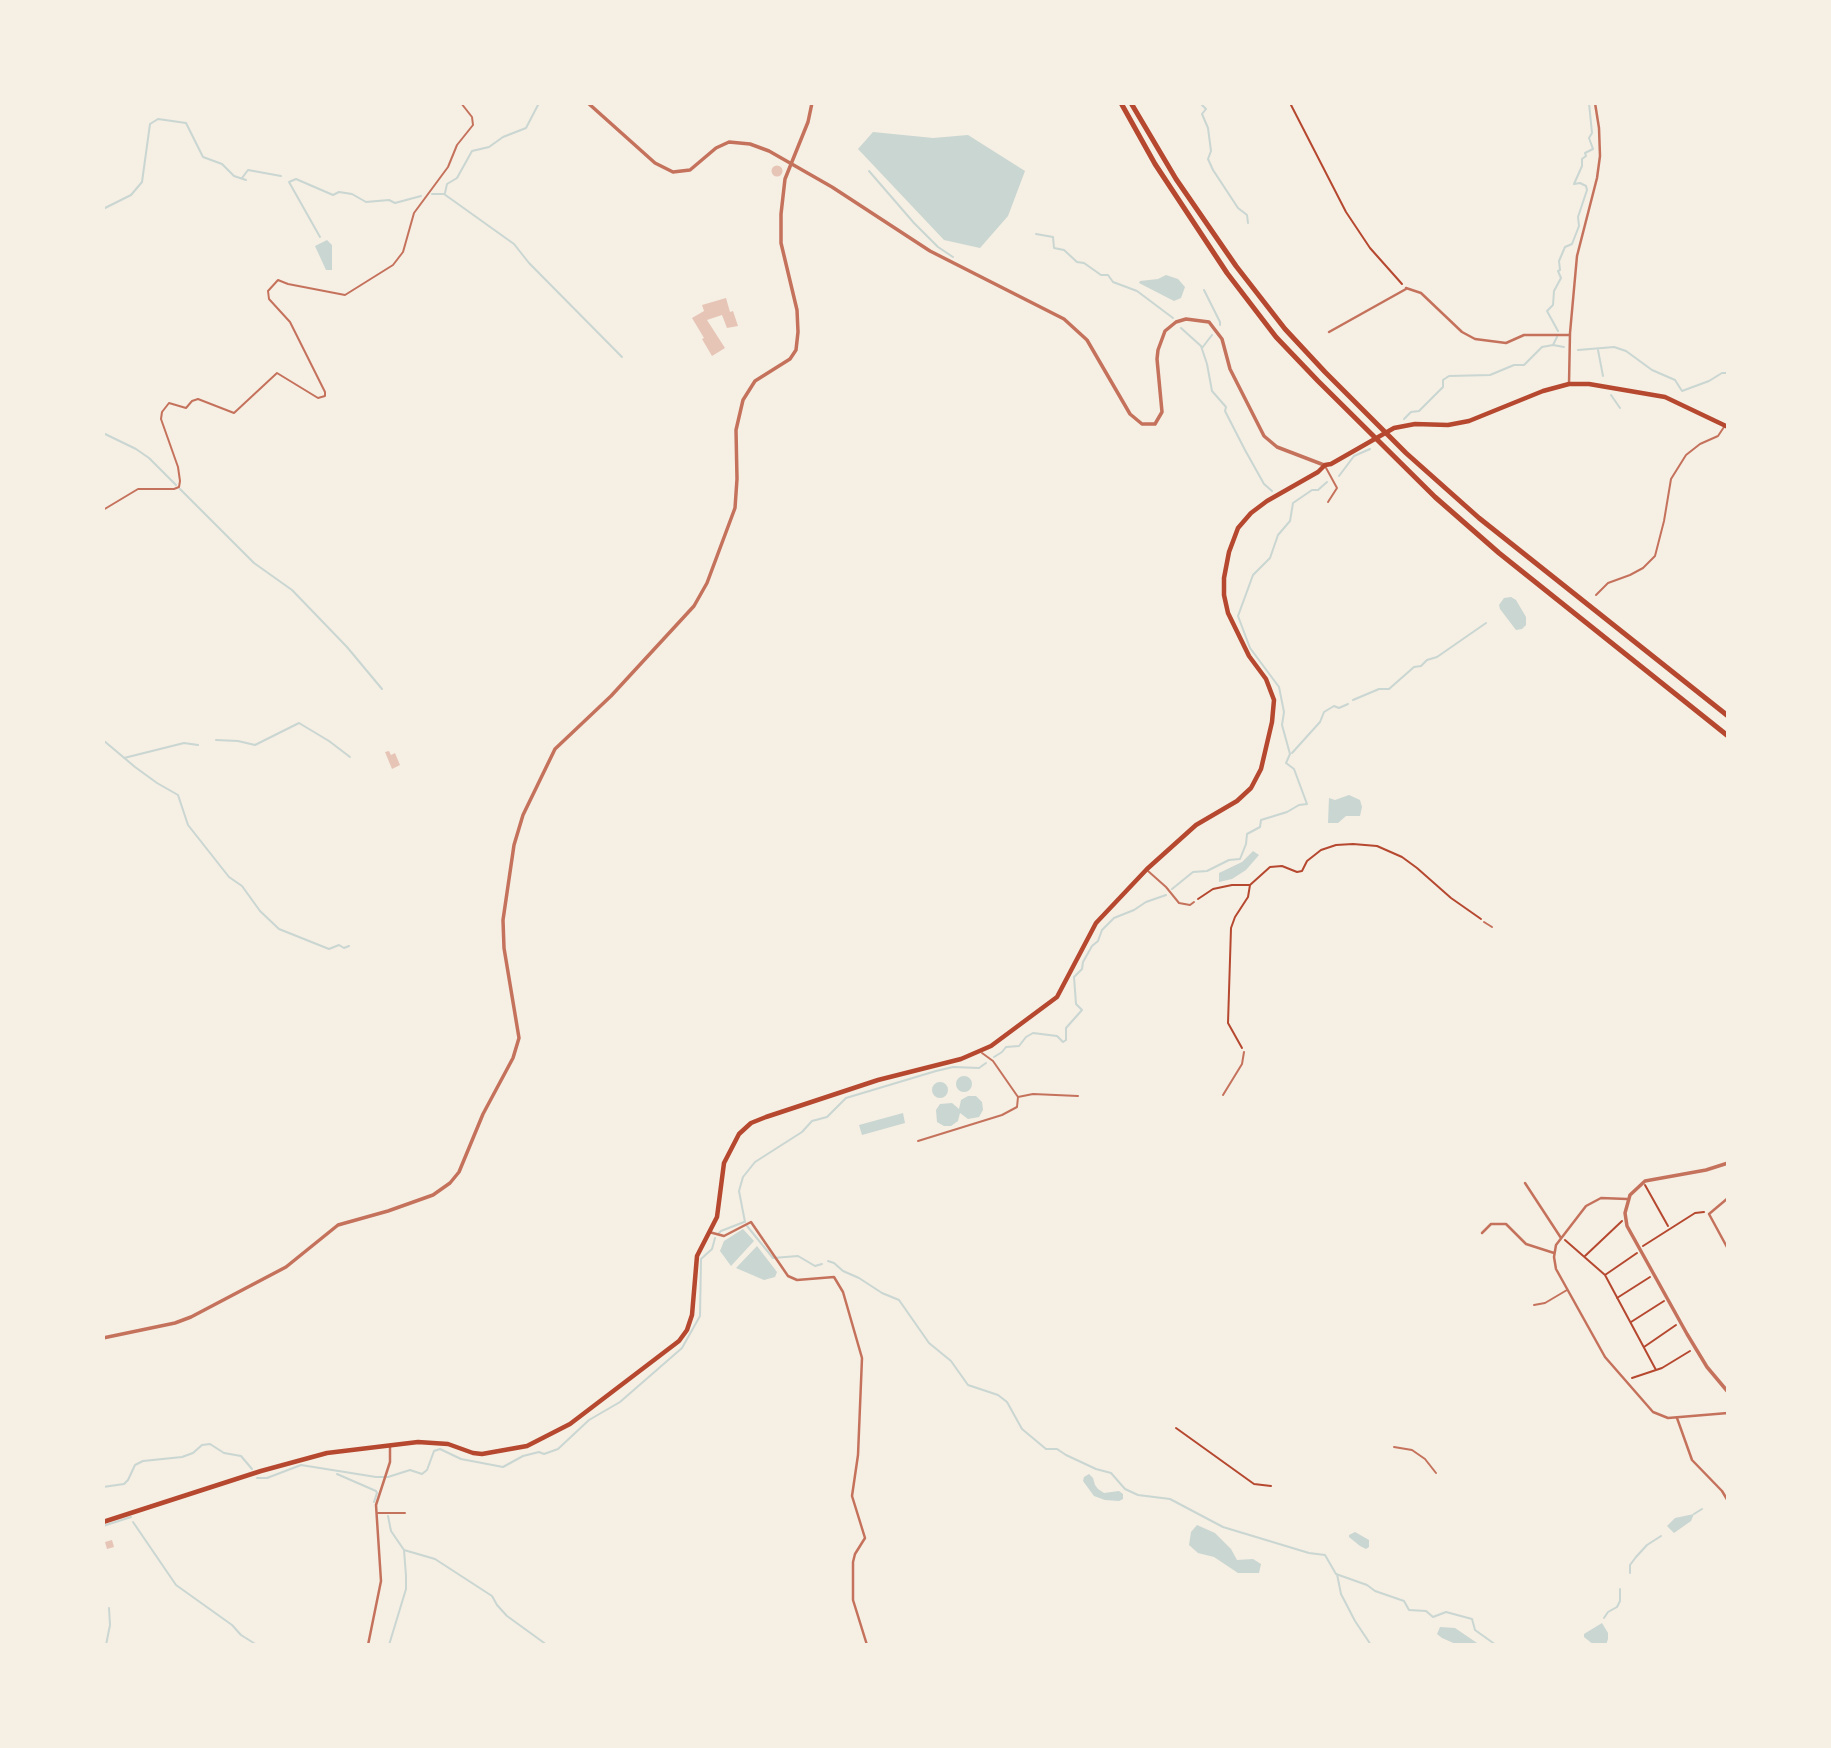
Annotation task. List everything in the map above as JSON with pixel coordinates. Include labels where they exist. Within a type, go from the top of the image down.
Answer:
[{"type":"highway","points":[[1121,103],[1155,164],[1227,273],[1276,337],[1344,408],[1470,528],[1728,736]]},
{"type":"highway","points":[[1131,103],[1181,187],[1236,266],[1285,329],[1353,399],[1406,453],[1535,565],[1728,716]]},
{"type":"main road","points":[[103,1522],[309,1457],[428,1442],[448,1444],[473,1453],[496,1453],[527,1446],[570,1424],[679,1341],[687,1330],[692,1315],[697,1256],[717,1217],[724,1163],[739,1134],[751,1123],[878,1080],[980,1052],[1035,1015],[1057,997],[1096,923],[1147,869],[1196,825],[1237,801],[1251,788],[1261,769],[1272,722],[1274,700],[1266,679],[1249,656],[1228,613],[1224,578],[1229,552],[1238,528],[1251,513],[1325,465],[1394,428],[1469,421],[1543,391],[1569,384],[1589,384],[1665,397],[1726,427]]},
{"type":"street","points":[[588,103],[656,163],[668,170],[690,170],[716,148],[732,141],[759,147],[832,187],[930,251],[1064,319],[1087,340],[1130,414],[1142,424],[1155,424],[1163,412],[1157,359],[1166,331],[1176,322],[1186,319],[1209,322],[1222,339],[1230,369],[1265,436],[1277,447],[1325,465]]},
{"type":"street","points":[[103,1338],[191,1317],[286,1267],[338,1225],[433,1195],[450,1183],[458,1172],[483,1114],[513,1058],[519,1038],[504,948],[503,920],[514,845],[523,814],[555,749],[611,696],[694,606],[706,583],[735,508],[736,430],[743,400],[755,381],[786,362],[796,350],[797,310],[780,232],[785,183],[808,122],[812,103]]},
{"type":"street","points":[[1569,384],[1577,256],[1600,156],[1595,103]]},
{"type":"street","points":[[1329,332],[1406,288],[1422,293],[1462,332],[1475,340],[1506,343],[1524,335],[1570,335]]},
{"type":"street","points":[[1728,1163],[1706,1170],[1650,1179],[1636,1187],[1628,1199],[1625,1213],[1628,1226],[1695,1348],[1728,1392]]},
{"type":"street","points":[[1525,1183],[1563,1239]]},
{"type":"street","points":[[1628,1199],[1601,1198],[1593,1201],[1554,1253],[1556,1269],[1600,1350],[1653,1412],[1660,1416],[1676,1418],[1728,1413]]},
{"type":"street","points":[[1728,1198],[1709,1214],[1728,1249]]},
{"type":"street","points":[[709,1232],[721,1237],[751,1222],[792,1279],[836,1279],[850,1314],[862,1358],[858,1455],[852,1496],[865,1538],[853,1562],[853,1600],[867,1645]]},
{"type":"street","points":[[1482,1233],[1491,1224],[1506,1224],[1526,1244],[1554,1253]]},
{"type":"street","points":[[1676,1418],[1692,1460],[1728,1501]]},
{"type":"street","points":[[368,1645],[381,1581],[376,1505],[387,1474],[390,1446]]},
{"type":"lane","points":[[103,510],[141,488],[174,489],[179,486],[178,467],[161,415],[169,403],[186,408],[194,399],[204,400],[234,413],[277,373],[318,398],[325,396],[290,321],[269,299],[268,291],[278,280],[345,295],[393,265],[402,252],[414,214],[448,167],[457,145],[473,125],[472,117],[461,103]]},
{"type":"lane","points":[[1596,595],[1608,583],[1643,568],[1655,556],[1671,479],[1686,455],[1718,436],[1726,427]]},
{"type":"lane","points":[[1325,465],[1337,488],[1328,502]]},
{"type":"lane","points":[[1147,869],[1179,903],[1190,905],[1194,902]]},
{"type":"lane","points":[[1484,922],[1492,927]]},
{"type":"lane","points":[[918,1141],[1002,1115],[1017,1107],[1018,1097],[993,1061],[980,1052]]},
{"type":"lane","points":[[1223,1095],[1242,1064],[1244,1052]]},
{"type":"lane","points":[[1018,1097],[1032,1094],[1078,1096]]},
{"type":"lane","points":[[1534,1305],[1545,1303],[1567,1290]]},
{"type":"lane","points":[[1394,1447],[1412,1450],[1425,1459],[1436,1473]]},
{"type":"lane","points":[[377,1513],[405,1513]]},
{"type":"path","points":[[1290,103],[1346,212],[1370,248],[1406,288]]},
{"type":"path","points":[[1244,1052],[1228,1023],[1231,929],[1248,897],[1250,885],[1270,867],[1282,866],[1297,872],[1321,850],[1336,845],[1369,844],[1402,857],[1484,922]]},
{"type":"path","points":[[1194,902],[1213,889],[1250,885]]},
{"type":"path","points":[[1645,1185],[1669,1228]]},
{"type":"path","points":[[1642,1246],[1700,1211],[1709,1214]]},
{"type":"path","points":[[1584,1256],[1623,1221]]},
{"type":"path","points":[[1563,1239],[1605,1275],[1656,1370]]},
{"type":"path","points":[[1605,1275],[1638,1253]]},
{"type":"path","points":[[1617,1298],[1651,1277]]},
{"type":"path","points":[[1630,1322],[1664,1301]]},
{"type":"path","points":[[1644,1347],[1677,1324]]},
{"type":"path","points":[[1632,1378],[1656,1370],[1690,1351]]},
{"type":"path","points":[[1175,1428],[1254,1484],[1271,1486]]},
{"type":"shaded area","points":[[873,132],[933,138],[968,135],[1025,171],[1008,216],[980,248],[944,240],[858,149]]},
{"type":"shaded area","points":[[327,240],[332,245],[332,270],[326,270],[315,246]]},
{"type":"shaded area","points":[[1166,275],[1178,279],[1185,287],[1181,298],[1174,301],[1139,283],[1140,281]]},
{"type":"shaded area","points":[[1511,597],[1516,600],[1526,617],[1526,625],[1522,629],[1516,630],[1500,609],[1499,605],[1504,598]]},
{"type":"shaded area","points":[[1349,795],[1360,800],[1360,816],[1346,816],[1338,823],[1328,823],[1329,798],[1335,800]]},
{"type":"shaded area","points":[[1253,851],[1259,855],[1246,870],[1232,879],[1219,882],[1219,873],[1242,862]]},
{"type":"shaded area","points":[[961,1076],[967,1076],[972,1084],[970,1090],[961,1092],[956,1087],[956,1081]]},
{"type":"shaded area","points":[[937,1082],[943,1082],[948,1090],[946,1096],[937,1098],[932,1093],[932,1087]]},
{"type":"shaded area","points":[[976,1096],[982,1102],[983,1110],[979,1117],[968,1119],[960,1113],[958,1121],[951,1126],[937,1122],[936,1110],[940,1104],[952,1103],[959,1109],[961,1100]]},
{"type":"shaded area","points":[[903,1113],[905,1123],[862,1135],[859,1125]]},
{"type":"shaded area","points":[[743,1229],[754,1241],[731,1266],[720,1251],[724,1241]]},
{"type":"shaded area","points":[[757,1246],[777,1272],[775,1277],[764,1280],[736,1268]]},
{"type":"shaded area","points":[[1089,1474],[1098,1489],[1104,1493],[1119,1491],[1123,1494],[1123,1499],[1105,1500],[1094,1496],[1083,1481]]},
{"type":"shaded area","points":[[1694,1514],[1691,1521],[1674,1533],[1667,1526],[1675,1518]]},
{"type":"shaded area","points":[[1197,1525],[1215,1533],[1231,1549],[1237,1560],[1253,1559],[1261,1564],[1259,1573],[1238,1573],[1214,1557],[1198,1553],[1189,1545],[1191,1532]]},
{"type":"shaded area","points":[[1355,1532],[1369,1540],[1369,1547],[1366,1549],[1360,1546],[1349,1537]]},
{"type":"shaded area","points":[[1602,1623],[1608,1633],[1606,1645],[1594,1645],[1584,1634]]},
{"type":"shaded area","points":[[1440,1627],[1455,1628],[1480,1645],[1458,1645],[1442,1638],[1437,1634]]},
{"type":"building","points":[[777,166],[781,167],[781,175],[777,176],[773,175],[772,171],[773,167]]},
{"type":"building","points":[[726,298],[738,326],[727,328],[722,315],[707,320],[725,348],[712,356],[692,318],[704,311],[702,305]]},
{"type":"building","points":[[389,751],[391,755],[395,753],[400,765],[392,769],[385,752]]},
{"type":"building","points":[[112,1540],[114,1547],[107,1549],[105,1542]]},
{"type":"waterway","points":[[445,193],[447,184],[457,178],[472,151],[489,147],[503,137],[526,128],[539,103]]},
{"type":"waterway","points":[[1200,103],[1206,109],[1202,114],[1208,128],[1211,151],[1208,159],[1238,208],[1247,215],[1248,223]]},
{"type":"waterway","points":[[1558,331],[1547,311],[1553,305],[1554,291],[1561,278],[1558,271],[1559,261],[1565,247],[1572,244],[1587,190],[1586,186],[1580,183],[1574,184],[1585,153],[1593,149],[1589,138],[1592,133],[1589,103]]},
{"type":"waterway","points":[[103,209],[131,195],[142,182],[150,124],[158,119],[186,123],[203,157],[222,164],[234,176],[246,180]]},
{"type":"waterway","points":[[242,178],[248,170],[281,176]]},
{"type":"waterway","points":[[869,171],[914,223],[938,247],[953,257]]},
{"type":"waterway","points":[[320,237],[289,182],[296,179],[333,195],[339,192],[352,194],[366,202],[389,200],[395,203],[421,196]]},
{"type":"waterway","points":[[432,194],[444,194],[514,244],[529,263],[622,357]]},
{"type":"waterway","points":[[1036,234],[1053,237],[1054,248],[1064,250],[1077,262],[1084,263],[1101,275],[1108,275],[1113,282],[1137,291],[1173,318]]},
{"type":"waterway","points":[[1204,290],[1220,325]]},
{"type":"waterway","points":[[1181,328],[1201,346],[1212,391],[1226,407],[1225,411],[1245,450],[1264,484],[1272,491]]},
{"type":"waterway","points":[[1202,348],[1212,335]]},
{"type":"waterway","points":[[1553,345],[1557,337]]},
{"type":"waterway","points":[[1404,419],[1411,412],[1419,411],[1443,387],[1443,380],[1449,376],[1490,375],[1514,365],[1524,365],[1542,347],[1564,347]]},
{"type":"waterway","points":[[1578,350],[1614,347],[1626,351],[1652,370],[1675,380],[1682,391],[1722,373],[1728,373]]},
{"type":"waterway","points":[[1598,350],[1603,376]]},
{"type":"waterway","points":[[1611,395],[1620,408]]},
{"type":"waterway","points":[[103,433],[149,458],[176,485]]},
{"type":"waterway","points":[[1339,476],[1354,456],[1370,449]]},
{"type":"waterway","points":[[1172,889],[1193,872],[1207,871],[1229,860],[1240,859],[1247,834],[1260,827],[1261,820],[1307,804],[1294,769],[1286,763],[1290,754],[1282,725],[1284,712],[1279,687],[1250,648],[1238,616],[1253,575],[1270,558],[1278,535],[1290,521],[1293,503],[1327,482]]},
{"type":"waterway","points":[[180,489],[254,563],[292,590],[347,647],[382,689]]},
{"type":"waterway","points":[[1353,700],[1379,689],[1389,689],[1414,667],[1437,657],[1486,623]]},
{"type":"waterway","points":[[1292,753],[1320,722],[1324,712],[1334,706],[1339,708],[1348,704]]},
{"type":"waterway","points":[[216,740],[255,745],[299,723],[350,757]]},
{"type":"waterway","points":[[103,740],[135,767],[178,795],[188,825],[229,877],[242,886],[260,911],[279,929],[329,949],[339,945],[344,948],[349,946]]},
{"type":"waterway","points":[[124,758],[184,743],[198,745]]},
{"type":"waterway","points":[[994,1057],[1006,1047],[1019,1046],[1033,1033],[1057,1036],[1063,1042],[1066,1040],[1066,1028],[1082,1010],[1076,1004],[1074,977],[1082,969],[1083,962],[1098,941],[1102,930],[1114,918],[1166,895]]},
{"type":"waterway","points":[[745,1222],[739,1191],[743,1177],[755,1162],[802,1132],[812,1121],[827,1117],[846,1098],[936,1071],[953,1067],[979,1068],[986,1063]]},
{"type":"waterway","points":[[718,1234],[744,1222]]},
{"type":"waterway","points":[[747,1226],[773,1258],[798,1256],[815,1266],[822,1264]]},
{"type":"waterway","points":[[257,1478],[267,1478],[301,1465],[376,1477],[388,1477],[410,1470],[422,1474],[427,1470],[434,1451],[440,1449],[461,1459],[503,1467],[523,1456],[539,1452],[544,1454],[558,1449],[589,1420],[620,1402],[682,1348],[700,1316],[701,1259],[712,1249],[715,1238]]},
{"type":"waterway","points":[[828,1261],[899,1300],[929,1343],[951,1361],[968,1385],[998,1395],[1007,1402],[1022,1429],[1046,1449],[1057,1449],[1096,1469],[1111,1473],[1125,1489],[1138,1495],[1170,1499],[1223,1527],[1309,1553],[1325,1555],[1336,1574],[1404,1601],[1409,1610],[1426,1611],[1433,1617],[1446,1612],[1472,1619],[1475,1630],[1496,1645]]},
{"type":"waterway","points":[[103,1487],[124,1484],[135,1465],[143,1461],[182,1457],[193,1453],[202,1445],[210,1444],[224,1453],[241,1456],[252,1469]]},
{"type":"waterway","points":[[337,1474],[376,1491],[374,1502]]},
{"type":"waterway","points":[[1694,1514],[1702,1509]]},
{"type":"waterway","points":[[388,1516],[391,1531],[404,1550],[406,1576],[406,1589],[389,1645]]},
{"type":"waterway","points":[[103,1526],[131,1517]]},
{"type":"waterway","points":[[133,1522],[176,1585],[257,1645]]},
{"type":"waterway","points":[[1630,1573],[1630,1565],[1636,1557],[1647,1545],[1661,1536]]},
{"type":"waterway","points":[[404,1550],[435,1559],[492,1596],[507,1616],[547,1645]]},
{"type":"waterway","points":[[1337,1574],[1341,1594],[1371,1645]]},
{"type":"waterway","points":[[1604,1618],[1617,1607],[1620,1589]]},
{"type":"waterway","points":[[106,1645],[110,1625],[109,1608]]}]
